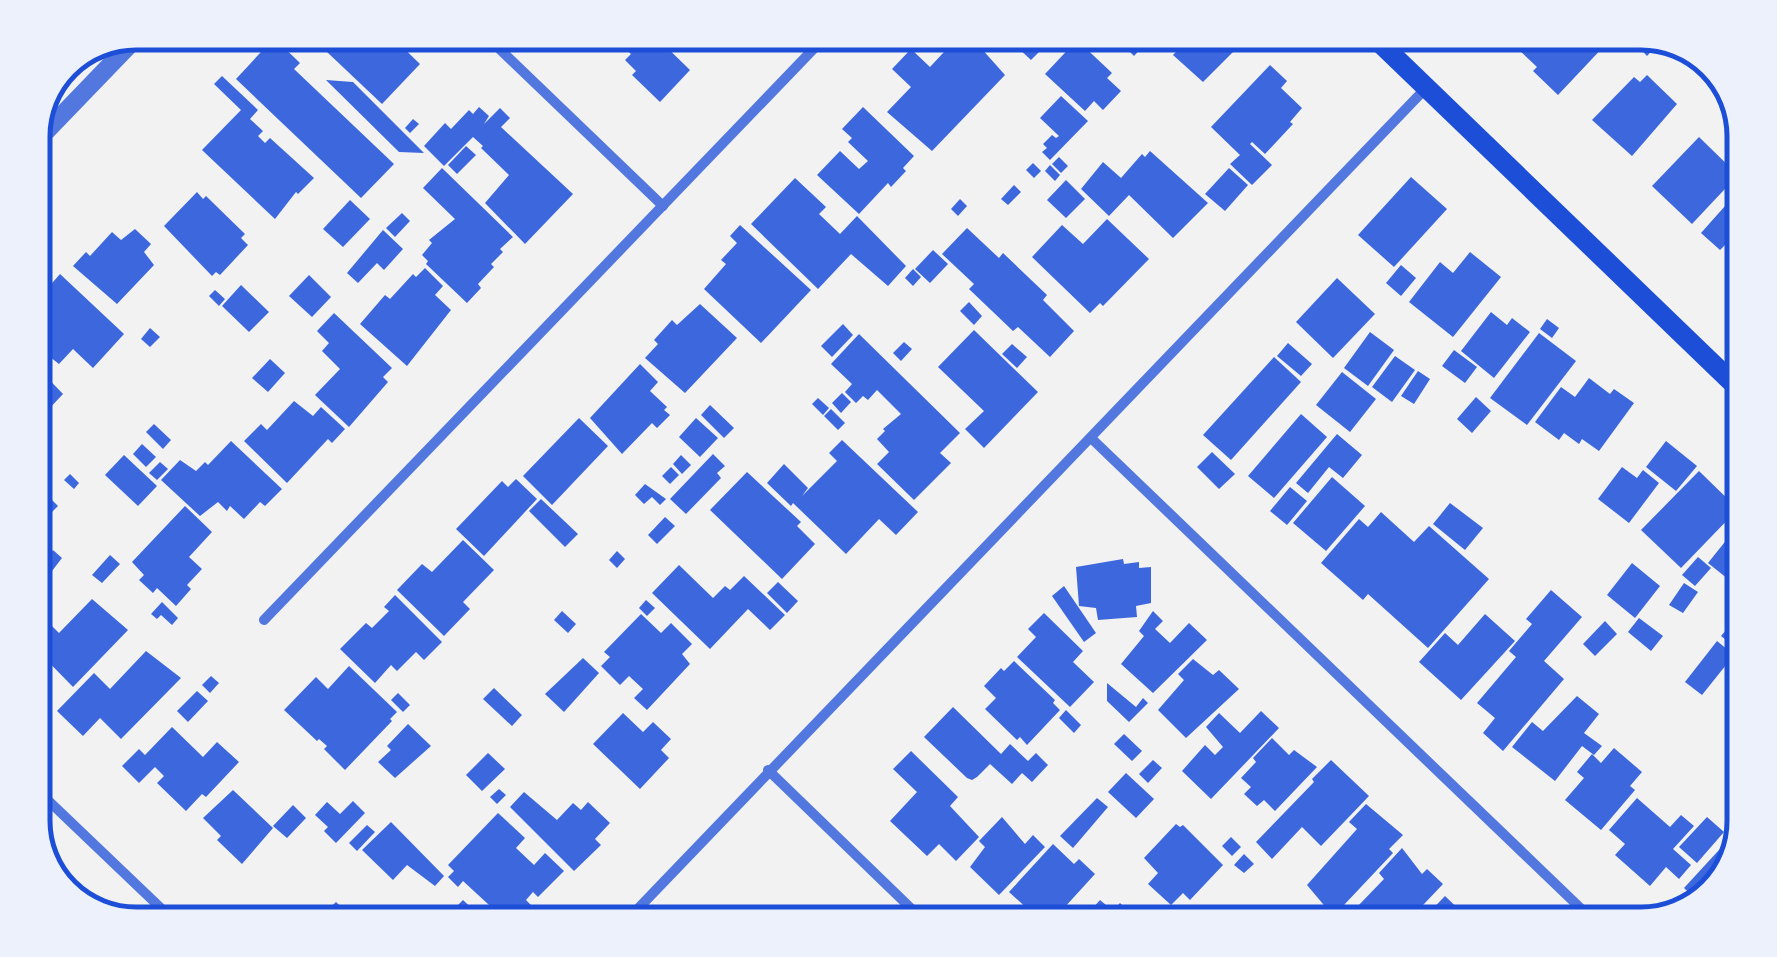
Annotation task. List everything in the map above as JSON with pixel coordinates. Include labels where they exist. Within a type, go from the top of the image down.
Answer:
[{"type":"main road","points":[[1387,50],[1727,378]]},
{"type":"street","points":[[501,50],[663,206]]},
{"type":"street","points":[[264,620],[812,50]]},
{"type":"street","points":[[51,127],[122,52]]},
{"type":"street","points":[[640,907],[1426,88]]},
{"type":"street","points":[[1092,438],[1579,907]]},
{"type":"street","points":[[768,770],[909,907]]},
{"type":"street","points":[[50,802],[160,907]]},
{"type":"building","points":[[263,50],[286,50],[300,63],[294,69],[394,164],[361,198],[236,79]]},
{"type":"building","points":[[325,50],[406,50],[420,64],[382,104]]},
{"type":"building","points":[[627,50],[669,50],[690,70],[660,102],[632,75],[636,71],[625,60],[631,54]]},
{"type":"building","points":[[910,50],[930,67],[946,50],[983,50],[1005,75],[932,151],[887,112],[911,87],[892,69]]},
{"type":"building","points":[[1020,50],[1039,52],[1031,60]]},
{"type":"building","points":[[1068,50],[1088,50],[1112,73],[1107,78],[1121,91],[1103,110],[1094,101],[1085,111],[1045,74]]},
{"type":"building","points":[[1178,50],[1235,50],[1203,82],[1173,55]]},
{"type":"building","points":[[1519,50],[1600,50],[1558,95],[1533,71],[1537,67]]},
{"type":"building","points":[[1270,65],[1287,81],[1281,88],[1302,108],[1290,122],[1293,124],[1265,154],[1250,144],[1272,165],[1252,185],[1230,164],[1240,155],[1211,127]]},
{"type":"building","points":[[1647,75],[1677,104],[1632,156],[1592,120],[1634,77],[1640,82]]},
{"type":"building","points":[[222,76],[258,110],[250,119],[263,131],[258,136],[265,143],[270,138],[314,178],[296,192],[275,219],[202,150],[241,110],[214,84]]},
{"type":"building","points":[[326,80],[353,82],[424,153],[399,152]]},
{"type":"building","points":[[1061,96],[1088,121],[1050,160],[1042,152],[1047,148],[1043,144],[1052,135],[1059,136],[1040,118]]},
{"type":"building","points":[[479,107],[489,116],[484,124],[500,108],[510,118],[501,127],[573,194],[525,244],[485,203],[509,175],[483,146],[473,137],[444,166],[424,146],[445,123],[451,129],[469,110],[473,114]]},
{"type":"building","points":[[863,107],[914,156],[891,187],[888,183],[859,214],[817,175],[840,151],[859,169],[868,161],[848,142],[852,138],[842,129]]},
{"type":"building","points":[[413,119],[419,124],[410,133],[405,128]]},
{"type":"building","points":[[1699,137],[1727,164],[1727,187],[1692,224],[1652,186]]},
{"type":"building","points":[[466,146],[476,155],[457,174],[448,165]]},
{"type":"building","points":[[1150,151],[1208,203],[1173,238],[1129,195],[1109,216],[1081,189],[1103,162],[1121,178],[1142,154],[1145,157]]},
{"type":"building","points":[[1059,157],[1068,166],[1061,173],[1052,164]]},
{"type":"building","points":[[1033,163],[1041,171],[1034,178],[1026,170]]},
{"type":"building","points":[[1050,165],[1060,175],[1055,181],[1045,171]]},
{"type":"building","points":[[442,168],[513,237],[500,249],[503,252],[491,264],[494,267],[467,303],[426,264],[428,261],[422,255],[432,243],[429,240],[455,219],[423,188]]},
{"type":"building","points":[[1229,168],[1248,185],[1225,211],[1205,194]]},
{"type":"building","points":[[1411,177],[1447,209],[1394,267],[1358,235]]},
{"type":"building","points":[[795,178],[826,207],[819,214],[840,234],[857,216],[906,266],[888,286],[851,254],[818,289],[751,224]]},
{"type":"building","points":[[1066,180],[1085,199],[1066,218],[1047,200]]},
{"type":"building","points":[[1014,185],[1021,192],[1008,205],[1001,199]]},
{"type":"building","points":[[197,192],[245,234],[241,238],[248,245],[220,275],[216,272],[212,276],[164,226]]},
{"type":"building","points":[[960,199],[967,206],[958,216],[951,209]]},
{"type":"building","points":[[350,200],[370,219],[343,247],[323,229]]},
{"type":"building","points":[[1727,204],[1727,247],[1720,250],[1701,233]]},
{"type":"building","points":[[402,213],[410,221],[395,237],[386,228]]},
{"type":"building","points":[[1107,219],[1149,259],[1103,306],[1100,303],[1090,313],[1032,257],[1062,225],[1083,244]]},
{"type":"building","points":[[740,225],[811,290],[761,343],[704,289],[726,264],[721,260],[737,243],[730,236]]},
{"type":"building","points":[[967,228],[999,258],[1003,253],[1047,295],[1043,300],[1074,331],[1050,357],[1018,327],[1013,331],[969,289],[974,284],[942,254]]},
{"type":"building","points":[[135,229],[151,244],[144,252],[154,265],[117,304],[73,266],[86,252],[90,256],[112,232],[121,240]]},
{"type":"building","points":[[383,230],[403,249],[384,270],[377,263],[358,283],[347,273]]},
{"type":"building","points":[[933,250],[948,264],[930,283],[915,269]]},
{"type":"building","points":[[1470,252],[1501,277],[1453,337],[1409,302],[1440,262],[1453,273]]},
{"type":"building","points":[[1401,265],[1416,278],[1401,296],[1386,283]]},
{"type":"building","points":[[425,268],[443,286],[435,295],[451,310],[407,366],[360,324],[385,295],[390,299],[413,274],[416,277]]},
{"type":"building","points":[[913,269],[921,277],[913,286],[905,278]]},
{"type":"building","points":[[60,274],[124,334],[93,368],[73,349],[59,364],[50,357],[50,285]]},
{"type":"building","points":[[309,275],[331,297],[312,317],[289,296]]},
{"type":"building","points":[[1337,278],[1375,314],[1333,358],[1296,322]]},
{"type":"building","points":[[241,285],[269,312],[249,332],[222,306]]},
{"type":"building","points":[[215,290],[225,299],[219,306],[209,296]]},
{"type":"building","points":[[969,302],[982,316],[974,325],[960,311]]},
{"type":"building","points":[[700,304],[737,338],[685,393],[645,358],[658,344],[654,340],[672,320],[677,325]]},
{"type":"building","points":[[1491,312],[1507,325],[1512,318],[1530,332],[1494,378],[1461,351]]},
{"type":"building","points":[[334,313],[392,368],[383,377],[388,382],[349,427],[315,395],[340,369],[322,351],[329,343],[317,331]]},
{"type":"building","points":[[1547,319],[1559,328],[1552,338],[1540,329]]},
{"type":"building","points":[[843,324],[853,335],[832,357],[821,346]]},
{"type":"building","points":[[150,328],[160,337],[150,347],[141,339]]},
{"type":"building","points":[[974,330],[1038,392],[984,448],[965,429],[984,411],[938,367]]},
{"type":"building","points":[[1370,332],[1394,350],[1368,386],[1344,368]]},
{"type":"building","points":[[1539,333],[1576,361],[1527,425],[1490,398]]},
{"type":"building","points":[[859,334],[960,433],[940,453],[951,463],[914,500],[877,464],[889,452],[877,439],[901,414],[877,390],[868,400],[863,396],[856,403],[845,392],[852,384],[831,364]]},
{"type":"building","points":[[904,342],[912,349],[901,361],[893,353]]},
{"type":"building","points":[[1288,343],[1312,364],[1301,376],[1277,356]]},
{"type":"building","points":[[1012,344],[1027,357],[1017,368],[1002,354]]},
{"type":"building","points":[[1454,350],[1477,367],[1465,383],[1442,366]]},
{"type":"building","points":[[1395,356],[1415,370],[1392,402],[1372,387]]},
{"type":"building","points":[[1274,357],[1301,382],[1231,460],[1203,435]]},
{"type":"building","points":[[270,359],[285,373],[268,392],[252,378]]},
{"type":"building","points":[[640,364],[658,382],[650,391],[670,415],[657,428],[652,423],[622,454],[590,418]]},
{"type":"building","points":[[1418,371],[1430,379],[1414,404],[1401,396]]},
{"type":"building","points":[[1342,372],[1376,399],[1350,432],[1316,405]]},
{"type":"building","points":[[1589,378],[1610,394],[1614,389],[1634,403],[1599,451],[1564,433],[1559,440],[1535,422],[1561,387],[1575,397]]},
{"type":"building","points":[[50,381],[63,394],[50,408]]},
{"type":"building","points":[[842,393],[851,402],[841,413],[832,403]]},
{"type":"building","points":[[1476,397],[1491,411],[1472,433],[1457,419]]},
{"type":"building","points":[[818,398],[829,408],[823,415],[812,404]]},
{"type":"building","points":[[294,401],[313,416],[321,407],[345,429],[332,443],[328,439],[287,483],[244,441],[261,424],[267,430]]},
{"type":"building","points":[[710,405],[734,428],[724,438],[701,415]]},
{"type":"building","points":[[831,409],[845,423],[838,430],[824,416]]},
{"type":"building","points":[[1301,414],[1327,437],[1274,498],[1248,476]]},
{"type":"building","points":[[579,418],[608,446],[552,505],[523,476]]},
{"type":"building","points":[[696,418],[718,438],[700,457],[679,437]]},
{"type":"building","points":[[154,424],[171,440],[163,449],[146,432]]},
{"type":"building","points":[[1337,434],[1362,455],[1343,478],[1329,467],[1308,493],[1296,483]]},
{"type":"building","points":[[842,440],[918,512],[896,535],[879,519],[846,554],[767,483],[784,464],[808,488],[802,496],[837,461],[829,453]]},
{"type":"building","points":[[231,441],[282,489],[265,506],[260,502],[244,519],[230,506],[227,511],[218,502],[200,516],[161,480],[180,460],[196,471],[205,462],[208,465]]},
{"type":"building","points":[[1666,441],[1697,466],[1676,491],[1646,467]]},
{"type":"building","points":[[142,444],[156,457],[146,467],[133,454]]},
{"type":"building","points":[[1212,452],[1235,474],[1219,489],[1197,467]]},
{"type":"building","points":[[713,454],[725,466],[717,473],[721,478],[686,514],[670,499]]},
{"type":"building","points":[[124,455],[157,486],[138,506],[105,475]]},
{"type":"building","points":[[681,455],[691,465],[682,474],[673,464]]},
{"type":"building","points":[[160,462],[168,469],[157,480],[149,473]]},
{"type":"building","points":[[671,467],[679,475],[670,484],[662,476]]},
{"type":"building","points":[[1622,467],[1637,478],[1643,470],[1659,483],[1629,523],[1598,499]]},
{"type":"building","points":[[1699,471],[1727,498],[1727,520],[1681,568],[1641,530]]},
{"type":"building","points":[[747,472],[801,522],[797,526],[815,544],[782,579],[710,510]]},
{"type":"building","points":[[70,474],[79,483],[74,489],[64,480]]},
{"type":"building","points":[[1332,477],[1365,506],[1326,551],[1293,523]]},
{"type":"building","points":[[516,479],[537,499],[484,556],[456,529],[502,481],[508,487]]},
{"type":"building","points":[[645,484],[666,499],[660,505],[652,497],[644,504],[635,495]]},
{"type":"building","points":[[1290,487],[1307,501],[1287,525],[1270,511]]},
{"type":"building","points":[[50,498],[58,506],[50,514]]},
{"type":"building","points":[[541,499],[578,534],[565,547],[529,511]]},
{"type":"building","points":[[1450,503],[1483,528],[1465,550],[1433,524]]},
{"type":"building","points":[[185,506],[212,532],[189,557],[202,569],[187,585],[191,589],[176,606],[157,588],[153,593],[139,580],[144,575],[132,562]]},
{"type":"building","points":[[1381,512],[1414,542],[1429,526],[1489,579],[1428,648],[1368,594],[1363,600],[1321,563],[1359,519],[1368,527]]},
{"type":"building","points":[[665,517],[675,526],[657,544],[648,535]]},
{"type":"building","points":[[1727,539],[1727,578],[1708,563]]},
{"type":"building","points":[[463,540],[494,570],[463,602],[470,609],[444,636],[397,590],[422,564],[432,572]]},
{"type":"building","points":[[53,550],[62,558],[52,571],[50,569]]},
{"type":"building","points":[[617,551],[625,559],[617,568],[609,560]]},
{"type":"building","points":[[110,555],[120,564],[102,583],[92,575]]},
{"type":"building","points":[[1698,557],[1711,568],[1695,586],[1682,575]]},
{"type":"building","points":[[1123,559],[1124,564],[1139,562],[1139,568],[1151,567],[1151,603],[1136,606],[1137,617],[1098,620],[1096,608],[1079,606],[1076,567]]},
{"type":"building","points":[[1632,563],[1660,586],[1635,618],[1607,595]]},
{"type":"building","points":[[679,565],[713,598],[725,586],[730,590],[744,576],[785,615],[770,630],[748,609],[710,649],[652,593]]},
{"type":"building","points":[[778,582],[798,601],[787,613],[767,593]]},
{"type":"building","points":[[1684,583],[1698,592],[1683,613],[1669,605]]},
{"type":"building","points":[[1064,586],[1096,633],[1084,642],[1052,596]]},
{"type":"building","points":[[1551,590],[1582,617],[1544,661],[1564,679],[1503,751],[1483,733],[1495,718],[1477,703],[1516,657],[1509,651],[1532,624],[1526,619]]},
{"type":"building","points":[[395,595],[442,642],[424,660],[416,652],[397,671],[391,665],[375,683],[340,649],[366,623],[372,628],[389,611],[384,607]]},
{"type":"building","points":[[92,599],[128,630],[73,687],[50,663],[50,624],[59,633]]},
{"type":"building","points":[[646,600],[655,608],[647,616],[639,608]]},
{"type":"building","points":[[162,602],[178,618],[172,625],[161,615],[157,619],[151,614]]},
{"type":"building","points":[[562,611],[576,624],[568,633],[554,620]]},
{"type":"building","points":[[1153,611],[1163,621],[1155,629],[1170,643],[1189,623],[1207,640],[1153,693],[1121,664],[1144,636],[1139,631]]},
{"type":"building","points":[[1044,613],[1083,651],[1073,662],[1094,682],[1070,707],[1017,657],[1036,637],[1028,629]]},
{"type":"building","points":[[641,614],[661,633],[671,623],[692,644],[682,654],[690,664],[647,710],[634,698],[643,689],[629,676],[620,685],[601,666],[610,657],[604,652]]},
{"type":"building","points":[[1485,614],[1515,641],[1461,700],[1419,662],[1445,633],[1458,645]]},
{"type":"building","points":[[1639,618],[1663,636],[1651,651],[1628,632]]},
{"type":"building","points":[[1605,621],[1617,634],[1595,656],[1583,644]]},
{"type":"building","points":[[1717,641],[1727,649],[1727,664],[1702,695],[1685,682]]},
{"type":"building","points":[[146,651],[181,678],[121,739],[100,718],[83,736],[57,711],[94,673],[110,689]]},
{"type":"building","points":[[583,658],[599,673],[564,712],[545,694]]},
{"type":"building","points":[[1193,659],[1213,675],[1219,670],[1239,689],[1186,738],[1158,710],[1184,680],[1178,674]]},
{"type":"building","points":[[1014,661],[1055,700],[1053,703],[1060,710],[1027,745],[985,709],[996,698],[984,686]]},
{"type":"building","points":[[349,666],[397,712],[345,770],[324,749],[327,746],[284,710],[316,677],[328,689]]},
{"type":"building","points":[[211,676],[219,683],[210,693],[202,685]]},
{"type":"building","points":[[1107,683],[1136,707],[1143,698],[1148,703],[1129,722],[1107,701]]},
{"type":"building","points":[[494,688],[522,715],[512,726],[483,699]]},
{"type":"building","points":[[197,691],[208,701],[188,722],[177,711]]},
{"type":"building","points":[[398,693],[410,705],[403,712],[391,700]]},
{"type":"building","points":[[1577,696],[1599,714],[1584,733],[1602,746],[1594,755],[1582,746],[1555,781],[1512,747],[1532,722],[1543,731]]},
{"type":"building","points":[[953,707],[1001,754],[1010,744],[1028,761],[1036,753],[1048,765],[1032,782],[1022,773],[1012,784],[990,764],[977,777],[967,778],[924,737]]},
{"type":"building","points":[[1066,710],[1081,725],[1074,733],[1059,718]]},
{"type":"building","points":[[1261,711],[1279,728],[1211,799],[1182,771],[1205,745],[1215,755],[1223,747],[1206,727],[1219,713],[1240,733]]},
{"type":"building","points":[[623,713],[643,732],[653,722],[671,739],[661,750],[669,758],[640,789],[593,744]]},
{"type":"building","points":[[408,724],[431,746],[395,778],[378,762]]},
{"type":"building","points":[[172,727],[203,757],[217,742],[239,762],[206,797],[202,794],[186,811],[157,783],[164,776],[155,767],[139,783],[122,766],[139,749],[145,755]]},
{"type":"building","points":[[1124,734],[1142,751],[1132,761],[1114,744]]},
{"type":"building","points":[[1272,738],[1289,755],[1294,750],[1317,767],[1275,811],[1264,800],[1257,806],[1244,794],[1251,787],[1241,778]]},
{"type":"building","points":[[1614,748],[1642,772],[1630,786],[1635,790],[1601,830],[1565,800],[1584,778],[1577,772],[1592,754],[1601,763]]},
{"type":"building","points":[[911,751],[958,797],[950,806],[979,837],[956,861],[939,844],[927,856],[890,821],[917,792],[893,769]]},
{"type":"building","points":[[488,753],[505,769],[482,791],[466,775]]},
{"type":"building","points":[[1153,760],[1162,768],[1148,783],[1139,774]]},
{"type":"building","points":[[1331,760],[1369,796],[1321,846],[1302,827],[1272,859],[1256,842]]},
{"type":"building","points":[[1126,773],[1154,799],[1136,818],[1108,792]]},
{"type":"building","points":[[499,789],[506,795],[497,804],[490,797]]},
{"type":"building","points":[[233,790],[273,828],[242,864],[217,840],[221,836],[203,818]]},
{"type":"building","points":[[524,792],[557,820],[573,803],[581,810],[588,802],[610,823],[595,839],[601,845],[574,871],[510,807]]},
{"type":"building","points":[[1097,798],[1108,807],[1073,848],[1060,836]]},
{"type":"building","points":[[1637,798],[1670,827],[1681,815],[1694,826],[1673,849],[1691,865],[1679,879],[1666,867],[1650,886],[1615,855],[1625,844],[1609,830]]},
{"type":"building","points":[[353,801],[365,813],[336,843],[324,831],[328,827],[315,815],[327,802],[340,814]]},
{"type":"building","points":[[1366,804],[1403,835],[1389,849],[1393,853],[1344,905],[1325,907],[1307,885],[1357,829],[1349,822]]},
{"type":"building","points":[[293,805],[306,818],[287,838],[273,826]]},
{"type":"building","points":[[498,813],[525,838],[516,848],[534,865],[545,853],[564,871],[538,897],[533,892],[526,900],[530,907],[491,907],[463,881],[458,887],[448,877],[454,871],[448,865]]},
{"type":"building","points":[[1002,817],[1025,844],[1033,835],[1045,847],[999,895],[970,867],[985,847],[979,841]]},
{"type":"building","points":[[1707,817],[1724,832],[1697,863],[1679,847]]},
{"type":"building","points":[[391,822],[444,876],[435,886],[407,865],[393,880],[362,850]]},
{"type":"building","points":[[1176,824],[1183,825],[1223,865],[1190,900],[1183,893],[1171,905],[1148,884],[1158,873],[1144,858]]},
{"type":"building","points":[[367,825],[375,832],[357,851],[349,843]]},
{"type":"building","points":[[1231,837],[1241,847],[1232,856],[1222,846]]},
{"type":"building","points":[[1053,844],[1074,864],[1079,859],[1095,874],[1065,907],[1026,907],[1009,892]]},
{"type":"building","points":[[1722,847],[1706,878],[1689,893],[1684,888]]},
{"type":"building","points":[[1402,848],[1422,874],[1427,869],[1443,884],[1421,907],[1357,907],[1384,879],[1379,873]]},
{"type":"building","points":[[1244,854],[1254,864],[1244,873],[1234,865]]},
{"type":"building","points":[[1445,896],[1456,907],[1434,907]]}]
